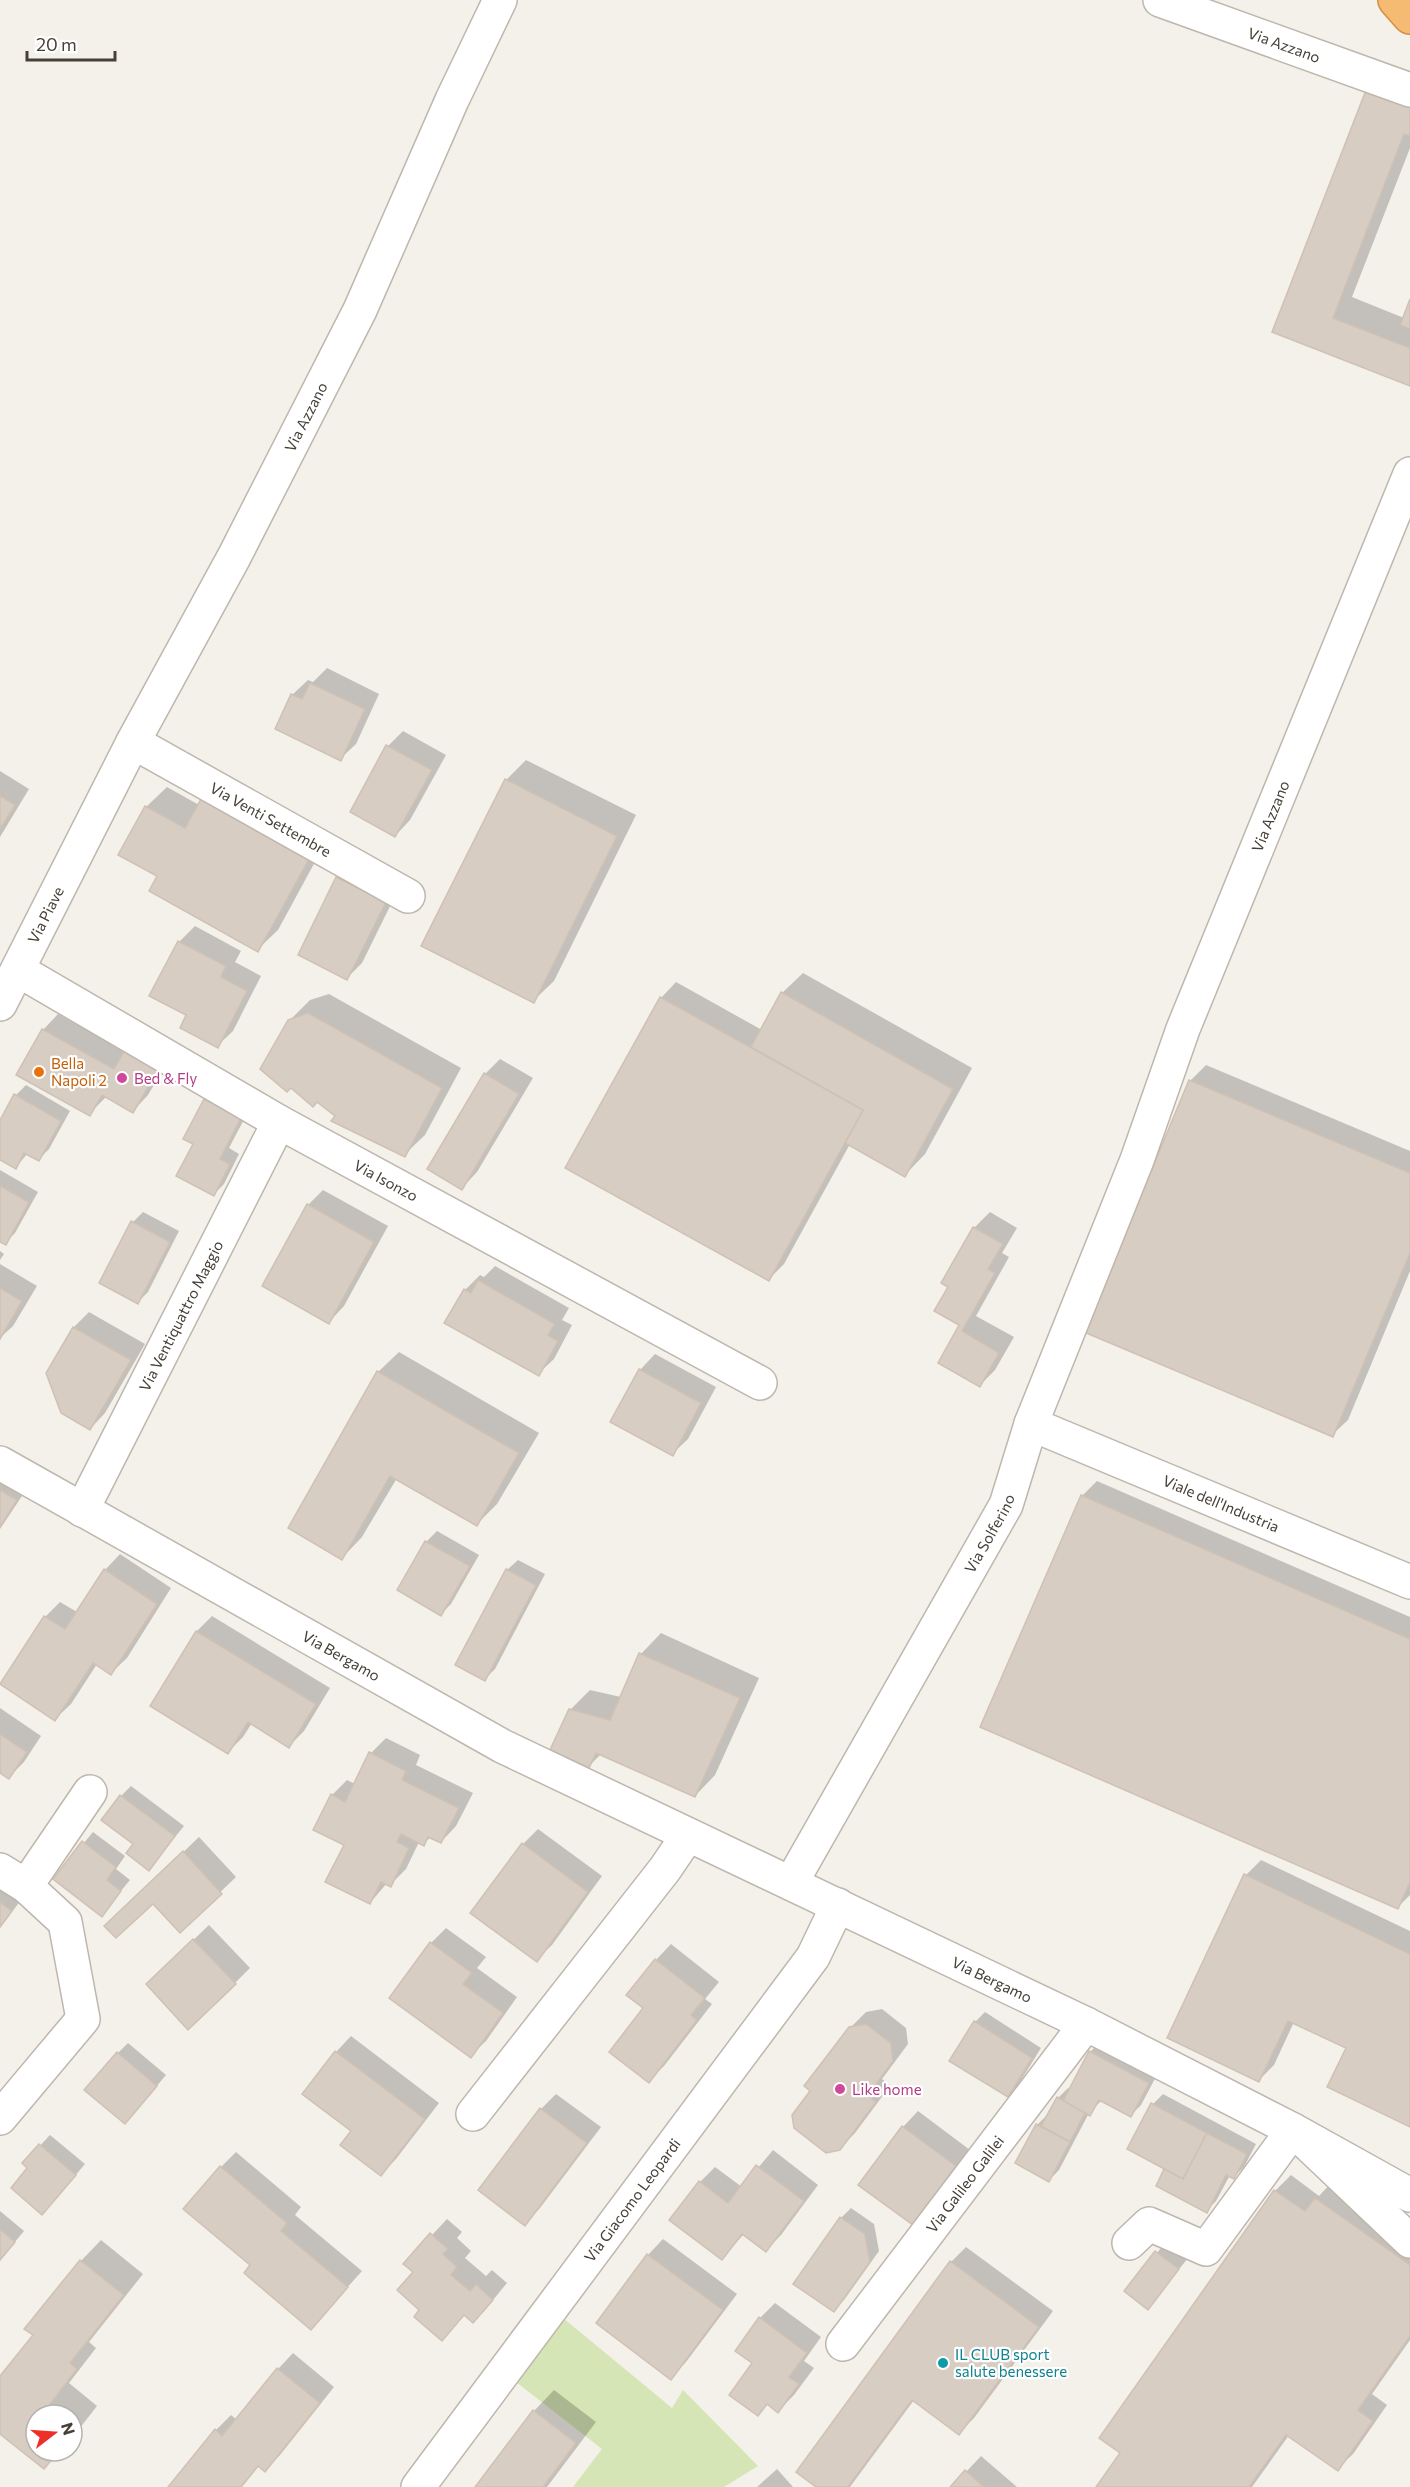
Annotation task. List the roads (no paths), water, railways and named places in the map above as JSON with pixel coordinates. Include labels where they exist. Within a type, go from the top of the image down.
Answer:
[{"type":"highway","points":[[1395,0],[1410,17]]},
{"type":"street","name":"Via Azzano","points":[[92,825],[133,742],[234,557],[360,310],[452,100],[500,0]]},
{"type":"street","name":"Via Azzano","points":[[1160,0],[1410,90]]},
{"type":"street","name":"Via Azzano","points":[[1137,1160],[1183,1029],[1410,474]]},
{"type":"street","name":"Via Venti Settembre","points":[[133,742],[408,896]]},
{"type":"street","name":"Via Piave","points":[[0,1004],[92,825]]},
{"type":"street","name":"Via Isonzo","points":[[18,970],[279,1122],[760,1383]]},
{"type":"street","name":"Via Ventiquattro Maggio","points":[[82,1510],[279,1122]]},
{"type":"street","name":"Via Solferino","points":[[791,1883],[1005,1505],[1031,1424],[1137,1160]]},
{"type":"street","name":"Viale dell'Industria","points":[[1031,1424],[1410,1582]]},
{"type":"street","name":"Via Bergamo","points":[[0,1463],[502,1746],[1086,2024],[1293,2130],[1410,2194]]},
{"type":"street","points":[[0,2118],[83,2019],[65,1922],[13,1878],[90,1792]]},
{"type":"street","points":[[473,2114],[665,1869],[688,1835]]},
{"type":"street","name":"Via Giacomo Leopardi","points":[[418,2487],[813,1958],[838,1905]]},
{"type":"street","name":"Via Galileo Galilei","points":[[843,2344],[1086,2024]]},
{"type":"street","name":"Via Bergamo","points":[[1293,2130],[1410,2241]]},
{"type":"street","points":[[1129,2243],[1149,2224],[1206,2249],[1293,2130]]},
{"type":"place","name":"Bella Napoli 2","points":[[39,1072]]},
{"type":"place","name":"Bed & Fly","points":[[122,1078]]},
{"type":"place","name":"Like home","points":[[840,2089]]},
{"type":"place","name":"IL CLUB sport salute benessere","points":[[943,2363]]}]
